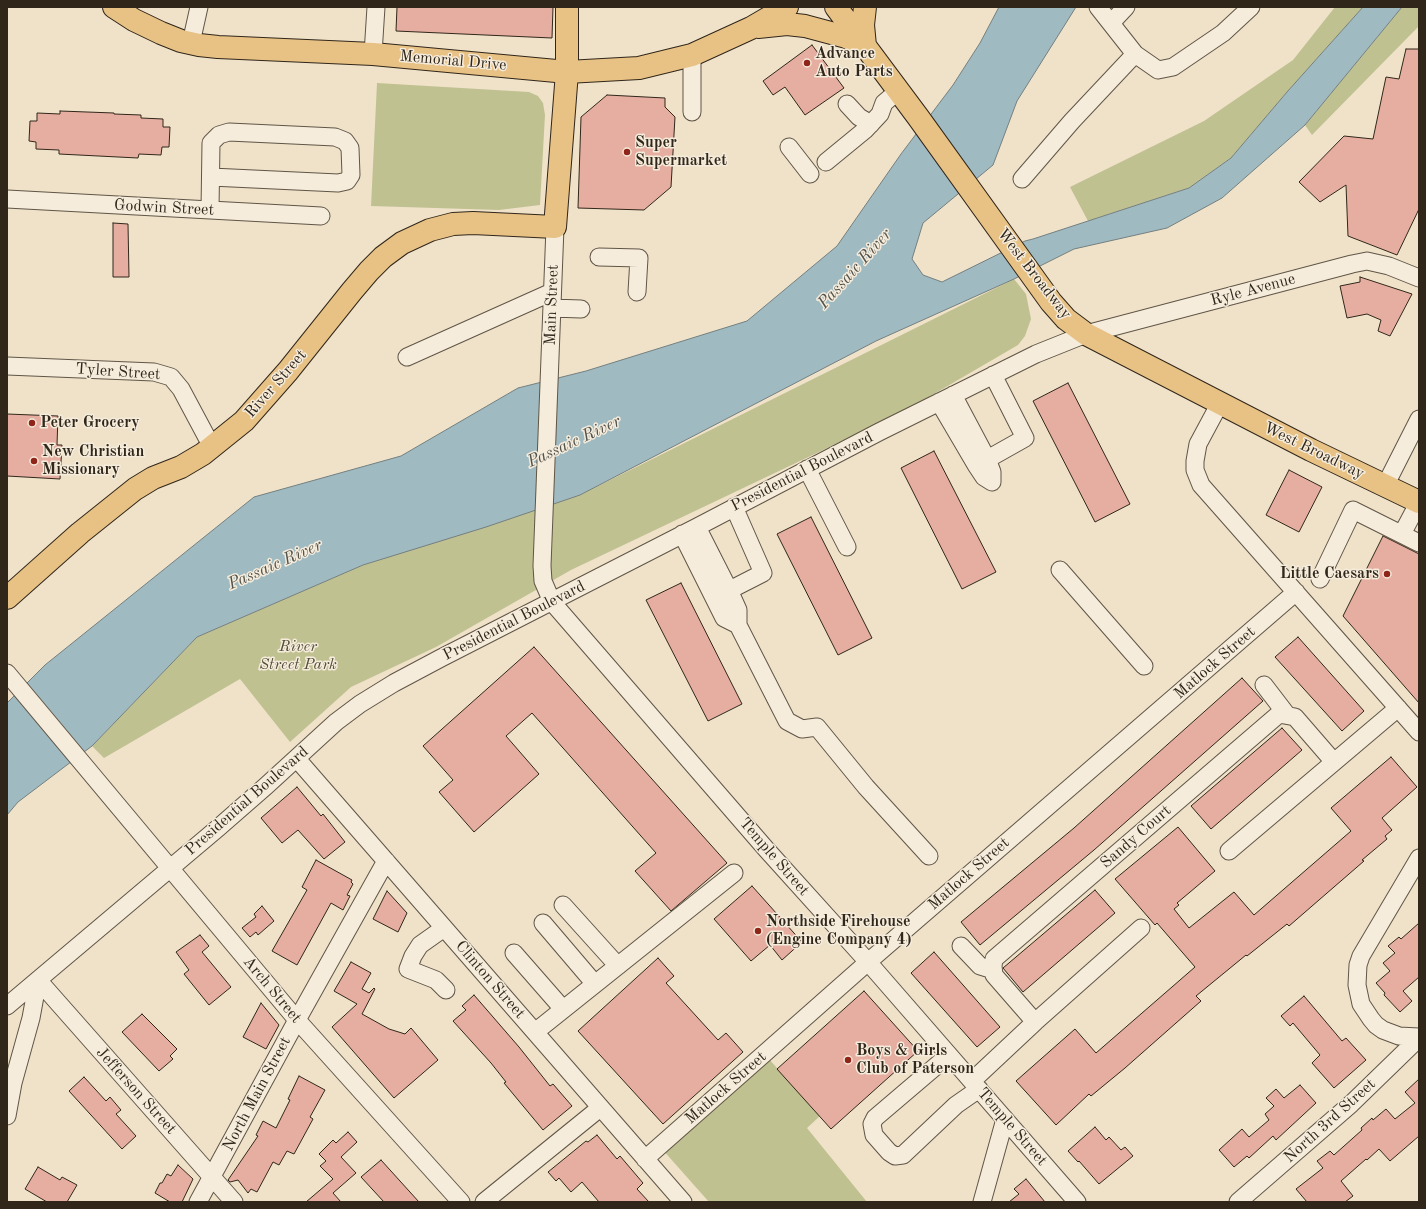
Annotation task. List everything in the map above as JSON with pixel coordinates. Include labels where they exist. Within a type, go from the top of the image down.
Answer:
[{"type":"main road","name":"Memorial Drive","points":[[114,7],[134,20],[181,41],[218,47],[373,54],[567,72],[639,68],[692,55],[751,28],[787,7]]},
{"type":"main road","name":"Main Street","points":[[556,227],[567,72],[567,7]]},
{"type":"main road","name":"West Broadway","points":[[836,7],[918,117],[1051,302],[1066,319],[1086,334],[1311,450],[1419,502]]},
{"type":"main road","points":[[865,7],[863,25],[865,46]]},
{"type":"main road","points":[[751,28],[787,24],[804,26],[846,37],[865,46]]},
{"type":"main road","name":"River Street","points":[[7,598],[80,533],[135,489],[153,478],[181,467],[203,454],[244,421],[361,281],[383,257],[402,243],[430,230],[453,224],[473,223],[556,227]]},
{"type":"street","points":[[191,43],[199,7]]},
{"type":"street","points":[[373,54],[376,7]]},
{"type":"street","points":[[1098,7],[1134,54],[1158,70],[1173,67],[1223,34],[1251,7]]},
{"type":"street","points":[[1111,23],[1126,7]]},
{"type":"street","points":[[1022,179],[1072,121],[1134,54]]},
{"type":"street","points":[[692,55],[692,112]]},
{"type":"street","points":[[826,162],[871,124],[880,114],[884,103],[898,90]]},
{"type":"street","points":[[847,104],[859,117],[871,124]]},
{"type":"street","points":[[210,210],[211,143],[219,135],[229,132],[336,137],[345,141],[350,148],[351,175],[347,181],[338,183],[211,177]]},
{"type":"street","points":[[789,147],[810,174]]},
{"type":"street","name":"Godwin Street","points":[[7,199],[321,216]]},
{"type":"street","name":"Main Street","points":[[552,602],[543,581],[552,300],[556,227]]},
{"type":"street","points":[[599,257],[639,258],[637,292]]},
{"type":"street","name":"Ryle Avenue","points":[[1086,334],[1367,261],[1389,266],[1419,278]]},
{"type":"street","points":[[407,357],[552,300],[581,309]]},
{"type":"street","name":"Presidential Boulevard","points":[[7,1006],[218,828],[297,759],[336,722],[360,704],[394,683],[441,658],[946,398],[1036,354],[1086,334]]},
{"type":"street","name":"Tyler Street","points":[[7,366],[154,372],[171,377],[181,389],[212,447]]},
{"type":"street","points":[[981,462],[1025,438],[993,375]]},
{"type":"street","points":[[946,398],[981,462],[992,472],[992,482]]},
{"type":"street","points":[[1220,403],[1198,444],[1195,470],[1201,486],[1419,732]]},
{"type":"street","points":[[1385,486],[1419,419]]},
{"type":"street","points":[[807,469],[847,547]]},
{"type":"street","points":[[1402,534],[1419,502]]},
{"type":"street","points":[[714,598],[763,573],[734,507]]},
{"type":"street","points":[[1320,579],[1353,510],[1419,543]]},
{"type":"street","points":[[690,531],[729,590],[738,610],[738,625],[787,721],[802,729],[817,727],[866,787],[928,856]]},
{"type":"street","points":[[690,531],[714,598],[724,618],[738,625]]},
{"type":"street","points":[[1060,570],[1144,666]]},
{"type":"street","name":"Matlock Street","points":[[645,1159],[868,962],[1296,592]]},
{"type":"street","name":"Temple Street","points":[[552,602],[766,849],[868,962],[1077,1202]]},
{"type":"street","name":"Arch Street","points":[[10,677],[297,1020],[461,1202]]},
{"type":"street","points":[[1264,685],[1287,715],[1295,717],[1334,762]]},
{"type":"street","points":[[1229,850],[1398,708]]},
{"type":"street","name":"Sandy Court","points":[[993,970],[994,959],[1279,714],[1287,715]]},
{"type":"street","name":"Clinton Street","points":[[297,759],[683,1202]]},
{"type":"street","points":[[1419,858],[1361,956],[1358,965],[1357,985],[1362,1004],[1376,1025],[1383,1030],[1399,1036],[1419,1038]]},
{"type":"street","name":"North Main Street","points":[[198,1202],[386,861]]},
{"type":"street","points":[[535,1032],[734,873]]},
{"type":"street","points":[[563,905],[618,966]]},
{"type":"street","points":[[543,923],[595,984]]},
{"type":"street","points":[[444,928],[420,945],[413,956],[408,969],[436,980],[446,990]]},
{"type":"street","points":[[949,1055],[875,1118],[872,1124],[874,1135],[889,1152],[895,1156],[903,1155],[956,1105],[1035,1022],[1141,928]]},
{"type":"street","points":[[961,946],[980,966],[993,970],[994,975],[1035,1022]]},
{"type":"street","points":[[514,953],[563,1009]]},
{"type":"street","points":[[7,1116],[13,1083],[29,1026],[38,980]]},
{"type":"street","name":"Jefferson Street","points":[[38,980],[234,1202]]},
{"type":"street","name":"North 3rd Street","points":[[1238,1202],[1351,1104],[1419,1038]]},
{"type":"street","points":[[484,1202],[600,1108]]},
{"type":"street","points":[[982,1202],[1005,1119]]},
{"type":"green space","points":[[1335,7],[1363,7],[1287,92],[1231,158],[1189,188],[1088,221],[1070,187],[1204,121],[1293,60]]},
{"type":"green space","points":[[1402,7],[1419,7],[1419,26],[1312,135],[1305,125]]},
{"type":"green space","points":[[377,83],[529,92],[538,96],[543,103],[545,115],[540,205],[499,210],[371,206]]},
{"type":"green space","name":"River Street Park","points":[[1014,279],[1026,294],[1031,319],[1025,336],[1018,345],[903,412],[571,570],[436,647],[351,687],[290,742],[240,679],[104,758],[92,746],[197,637],[363,565],[580,495]]},
{"type":"green space","points":[[768,1058],[820,1116],[807,1128],[867,1202],[709,1202],[662,1149]]},
{"type":"water","name":"Passaic River","points":[[999,7],[1076,7],[1017,101],[993,165],[923,223],[912,259],[923,275],[942,282],[1025,241],[1189,188],[1231,158],[1287,92],[1363,7],[1402,7],[1305,125],[1222,198],[1167,228],[1074,249],[1014,279],[876,341],[580,495],[486,527],[363,565],[197,637],[92,746],[18,802],[7,815],[7,703],[45,665],[254,497],[401,456],[518,388],[586,371],[747,321],[837,246],[901,154],[953,85],[980,43]]},
{"type":"building","points":[[397,7],[553,7],[552,38],[396,31]]},
{"type":"building","name":"Advance Auto Parts","points":[[812,45],[844,88],[805,115],[785,87],[773,95],[763,81]]},
{"type":"building","points":[[1406,49],[1419,49],[1419,209],[1397,255],[1348,236],[1346,185],[1320,202],[1299,182],[1344,136],[1373,139],[1386,77],[1399,79]]},
{"type":"building","name":"Super Supermarket","points":[[607,95],[665,98],[665,107],[675,117],[671,187],[644,210],[578,208],[581,117]]},
{"type":"building","points":[[60,111],[141,115],[141,118],[163,119],[163,127],[170,127],[169,147],[162,147],[161,155],[139,154],[138,158],[59,154],[59,150],[36,149],[36,142],[29,141],[30,121],[37,121],[37,113],[60,114]]},
{"type":"building","points":[[113,223],[128,224],[129,277],[113,277]]},
{"type":"building","points":[[1360,277],[1412,294],[1390,336],[1378,331],[1381,320],[1367,314],[1347,318],[1340,286],[1360,282]]},
{"type":"building","points":[[1068,383],[1130,504],[1095,522],[1033,401]]},
{"type":"building","points":[[7,414],[58,416],[57,445],[62,445],[60,479],[7,476]]},
{"type":"building","points":[[934,451],[996,572],[962,589],[901,468]]},
{"type":"building","points":[[1289,470],[1322,487],[1299,532],[1266,515]]},
{"type":"building","points":[[811,517],[872,638],[838,655],[777,534]]},
{"type":"building","points":[[1383,536],[1419,554],[1419,703],[1343,616]]},
{"type":"building","points":[[681,583],[742,704],[708,721],[646,600]]},
{"type":"building","points":[[1298,637],[1364,711],[1342,731],[1275,657]]},
{"type":"building","points":[[534,647],[727,863],[671,911],[635,871],[656,853],[532,713],[506,736],[539,774],[474,832],[439,792],[453,780],[423,746]]},
{"type":"building","points":[[1242,678],[1263,701],[1094,850],[980,945],[961,922],[1074,828]]},
{"type":"building","points":[[1282,728],[1302,750],[1211,829],[1191,806]]},
{"type":"building","points":[[1391,757],[1417,787],[1382,818],[1392,830],[1385,836],[1387,839],[1289,926],[1287,924],[1196,996],[1201,1001],[1125,1068],[1091,1096],[1089,1094],[1056,1125],[1016,1081],[1075,1029],[1096,1053],[1195,967],[1157,923],[1155,925],[1115,879],[1178,827],[1215,871],[1177,903],[1179,905],[1174,909],[1189,928],[1234,892],[1254,915],[1351,831],[1331,808]]},
{"type":"building","points":[[297,787],[321,816],[323,814],[345,842],[324,859],[298,830],[282,843],[261,818]]},
{"type":"building","points":[[316,860],[352,880],[351,882],[353,884],[347,895],[350,896],[343,910],[331,903],[297,965],[272,951],[307,890],[302,887]]},
{"type":"building","name":"Northside Firehouse (Engine Company 4)","points":[[752,886],[802,942],[782,960],[770,945],[751,961],[714,919]]},
{"type":"building","points":[[1095,890],[1115,913],[1023,992],[1003,968]]},
{"type":"building","points":[[387,891],[407,913],[398,932],[373,919]]},
{"type":"building","points":[[262,906],[274,921],[258,935],[256,932],[250,937],[242,928],[256,917],[254,914]]},
{"type":"building","points":[[1419,923],[1419,977],[1403,991],[1412,1001],[1400,1012],[1384,995],[1385,993],[1376,983],[1390,971],[1383,963],[1395,953],[1388,946],[1399,937],[1401,939]]},
{"type":"building","points":[[200,935],[209,946],[202,952],[231,987],[209,1005],[184,974],[189,970],[176,952]]},
{"type":"building","points":[[934,952],[1000,1027],[977,1047],[911,973]]},
{"type":"building","points":[[658,958],[674,976],[666,983],[718,1040],[726,1033],[743,1052],[663,1124],[578,1031]]},
{"type":"building","points":[[351,962],[371,973],[362,989],[369,993],[374,988],[375,989],[362,1014],[389,1029],[405,1034],[411,1028],[438,1060],[394,1098],[332,1027],[357,1004],[334,991]]},
{"type":"building","name":"Boys & Girls Club of Paterson","points":[[864,991],[918,1051],[831,1129],[777,1069]]},
{"type":"building","points":[[474,995],[519,1047],[550,1086],[553,1084],[572,1106],[543,1130],[504,1083],[506,1082],[491,1063],[453,1021],[466,1010],[462,1006]]},
{"type":"building","points":[[1304,996],[1342,1041],[1346,1038],[1366,1060],[1334,1088],[1312,1063],[1320,1055],[1293,1023],[1290,1026],[1281,1016]]},
{"type":"building","points":[[261,1003],[279,1025],[266,1049],[243,1037]]},
{"type":"building","points":[[142,1014],[177,1049],[170,1056],[173,1059],[159,1071],[122,1032]]},
{"type":"building","points":[[299,1076],[325,1090],[310,1117],[313,1119],[294,1154],[287,1151],[279,1165],[273,1162],[257,1192],[251,1189],[248,1193],[238,1180],[230,1182],[228,1180],[258,1136],[256,1135],[263,1121],[276,1128],[290,1100],[288,1099]]},
{"type":"building","points":[[84,1077],[106,1101],[110,1097],[121,1110],[116,1114],[136,1136],[122,1149],[69,1091]]},
{"type":"building","points":[[1419,1079],[1419,1136],[1390,1161],[1379,1149],[1341,1181],[1353,1196],[1345,1202],[1307,1202],[1296,1189],[1323,1168],[1317,1161],[1330,1151],[1334,1155],[1362,1130],[1361,1128],[1372,1118],[1373,1120],[1386,1109],[1395,1119],[1415,1103],[1405,1092]]},
{"type":"building","points":[[1300,1085],[1316,1103],[1276,1140],[1273,1136],[1249,1158],[1247,1156],[1234,1167],[1219,1150],[1242,1129],[1249,1137],[1269,1120],[1265,1114],[1274,1106],[1266,1098],[1276,1089],[1284,1098]]},
{"type":"building","points":[[1095,1127],[1106,1140],[1109,1137],[1121,1150],[1125,1147],[1133,1156],[1099,1184],[1068,1151]]},
{"type":"building","points":[[348,1132],[357,1142],[341,1157],[356,1173],[333,1193],[341,1202],[306,1202],[333,1179],[320,1166],[326,1161],[319,1154],[333,1140],[336,1143]]},
{"type":"building","points":[[597,1135],[617,1159],[620,1156],[643,1183],[637,1189],[649,1202],[599,1202],[582,1182],[571,1192],[559,1178],[556,1181],[548,1172],[586,1141],[588,1142]]},
{"type":"building","points":[[381,1160],[419,1202],[384,1202],[361,1177]]},
{"type":"building","points":[[178,1165],[193,1179],[182,1202],[170,1202],[155,1193],[167,1174],[171,1176]]},
{"type":"building","points":[[38,1167],[60,1180],[62,1177],[77,1185],[67,1202],[47,1202],[25,1189]]},
{"type":"building","points":[[1026,1179],[1045,1202],[1009,1202],[1019,1194],[1014,1189]]},
{"type":"place","name":"Advance Auto Parts","points":[[807,63]]},
{"type":"place","name":"Super Supermarket","points":[[627,152]]},
{"type":"place","name":"Peter Grocery","points":[[32,423]]},
{"type":"place","name":"New Christian Missionary","points":[[34,461]]},
{"type":"place","name":"Little Caesars","points":[[1387,574]]},
{"type":"place","name":"Northside Firehouse (Engine Company 4)","points":[[758,931]]},
{"type":"place","name":"Boys & Girls Club of Paterson","points":[[848,1060]]}]
